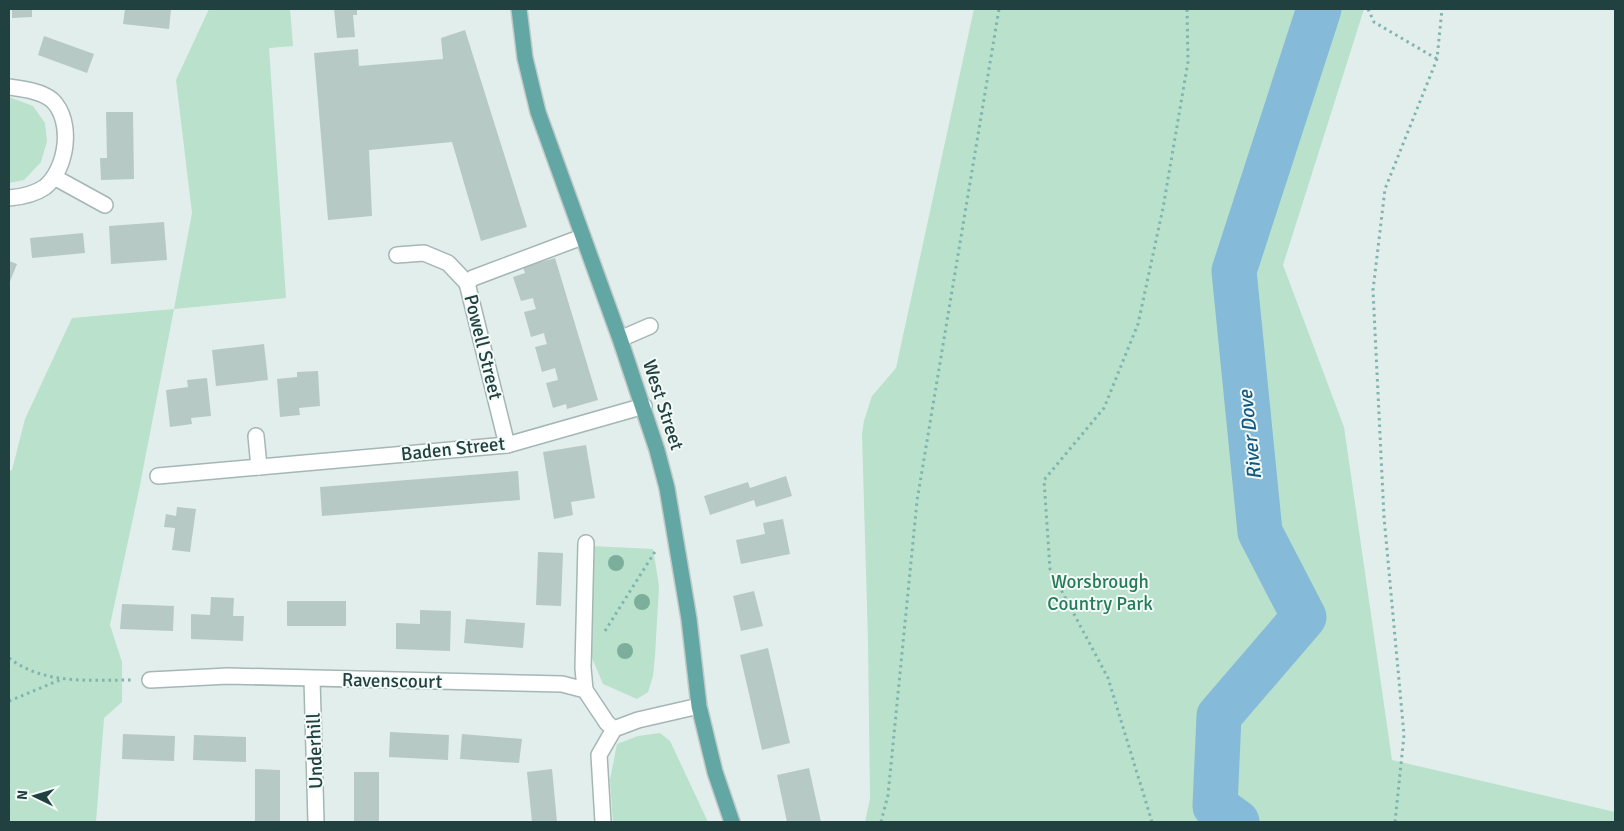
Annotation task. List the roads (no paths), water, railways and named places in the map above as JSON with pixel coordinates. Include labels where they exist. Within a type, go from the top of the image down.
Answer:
[{"type":"main road","name":"West Street","points":[[519,9],[525,58],[538,112],[644,406],[667,488],[700,706],[715,772],[732,822]]},
{"type":"street","points":[[9,87],[34,91],[51,100],[60,111],[65,130],[63,157],[54,178],[44,188],[24,196],[9,198]]},
{"type":"street","points":[[54,178],[105,205]]},
{"type":"street","name":"Powell Street","points":[[507,445],[467,283],[473,278],[582,237]]},
{"type":"street","points":[[397,255],[424,253],[448,263],[467,283]]},
{"type":"street","points":[[620,339],[650,326]]},
{"type":"street","name":"Baden Street","points":[[158,476],[507,445],[644,406]]},
{"type":"street","points":[[256,436],[259,467]]},
{"type":"street","points":[[586,543],[583,668],[585,690],[607,723],[614,729]]},
{"type":"street","name":"Ravenscourt","points":[[150,680],[228,676],[562,684],[585,690]]},
{"type":"street","name":"Underhill","points":[[312,679],[316,822]]},
{"type":"street","points":[[603,822],[599,755],[614,729],[660,714],[700,706]]},
{"type":"waterway","name":"River Dove","points":[[1237,822],[1215,806],[1219,716],[1304,617],[1260,532],[1234,271],[1319,9]]},
{"type":"park label","name":"Worsbrough Country Park","points":[[1100,593]]}]
